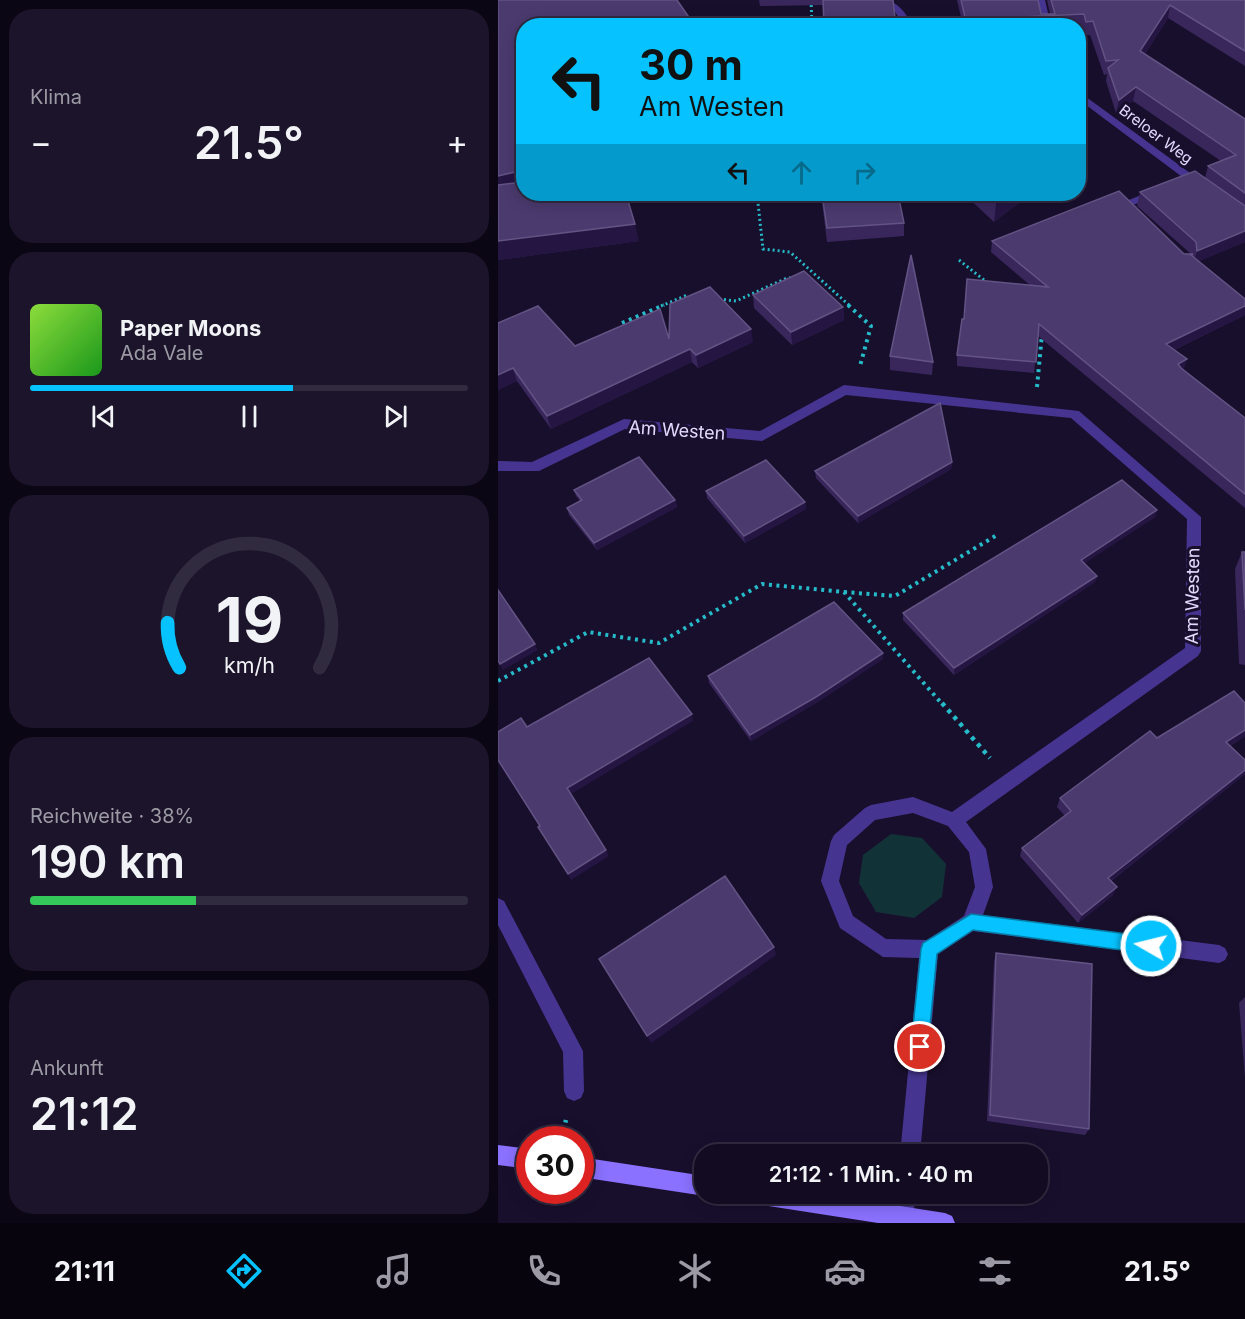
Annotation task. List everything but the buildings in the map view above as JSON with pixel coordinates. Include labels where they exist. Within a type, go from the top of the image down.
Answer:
[{"type":"main road","points":[[498,1155],[516,1158]]},
{"type":"main road","points":[[594,1169],[694,1184]]},
{"type":"main road","points":[[813,1204],[903,1220],[945,1223]]},
{"type":"street","points":[[884,0],[897,8],[904,18]]},
{"type":"street","points":[[1040,0],[1044,18]]},
{"type":"street","name":"Breloer Weg","points":[[1086,101],[1180,183],[1209,192]]},
{"type":"street","points":[[1143,220],[1125,204],[1180,183]]},
{"type":"street","name":"Am Westen","points":[[498,466],[534,467],[624,424],[762,436],[844,390],[1074,414],[1194,517],[1193,651],[954,820]]},
{"type":"street","points":[[913,805],[954,820],[977,849],[984,887],[971,922],[929,949],[883,948],[846,922],[830,882],[840,841],[871,813],[913,805]]},
{"type":"street","points":[[498,907],[573,1051],[574,1091]]},
{"type":"street","points":[[971,922],[1219,954]]},
{"type":"street","points":[[911,1144],[929,949]]},
{"type":"street","points":[[903,1220],[905,1204]]},
{"type":"path","points":[[811,0],[812,18]]},
{"type":"path","points":[[758,201],[763,249],[790,252],[871,326],[854,391]]},
{"type":"path","points":[[959,260],[993,287]]},
{"type":"path","points":[[715,299],[736,301],[787,278],[797,278]]},
{"type":"path","points":[[808,279],[818,280]]},
{"type":"path","points":[[622,323],[685,296],[695,297]]},
{"type":"path","points":[[1035,409],[1043,328]]},
{"type":"path","points":[[498,681],[588,632],[659,643],[762,584],[895,596],[997,535]]},
{"type":"path","points":[[844,592],[1010,782]]},
{"type":"green space","points":[[891,834],[922,838],[946,864],[942,897],[914,918],[876,912],[859,883],[863,855]]},
{"type":"route","points":[[920,1047],[929,949],[971,922],[1151,946]]}]
